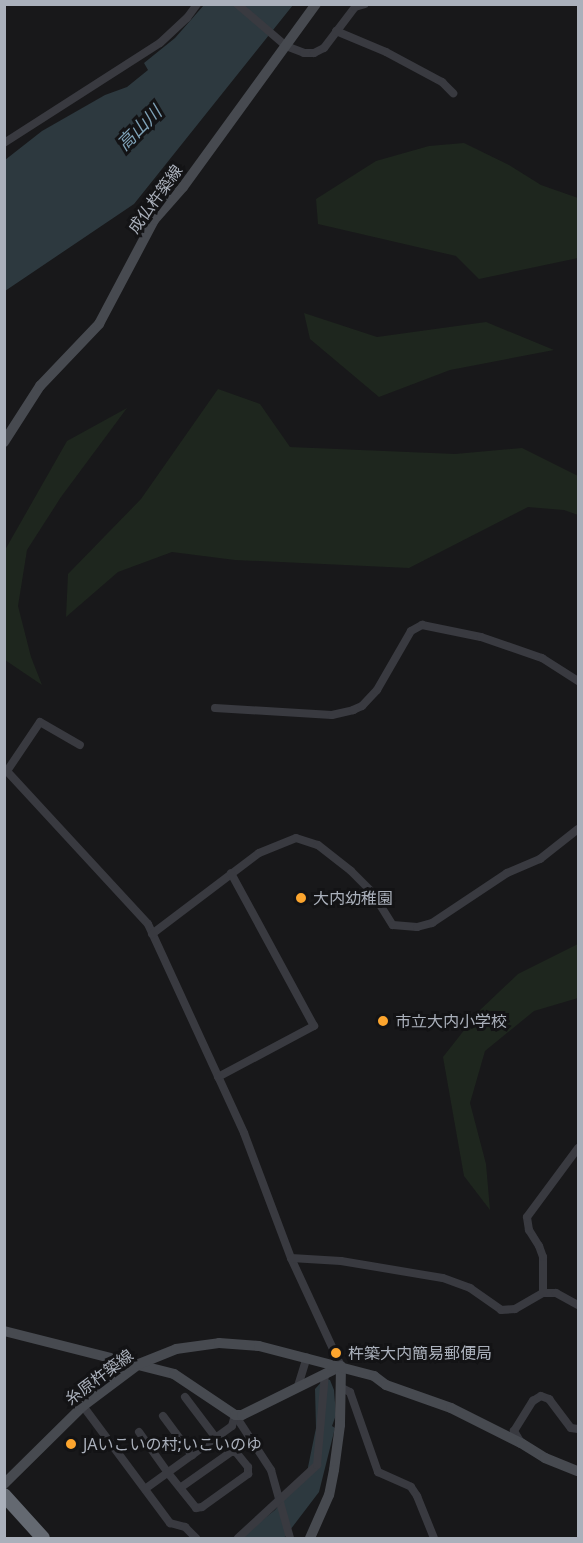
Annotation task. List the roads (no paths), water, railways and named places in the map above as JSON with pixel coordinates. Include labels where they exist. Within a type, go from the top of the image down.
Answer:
[{"type":"highway","points":[[4,1495],[44,1539]]},
{"type":"main road","name":"成仏杵築線","points":[[4,442],[40,386],[87,338],[103,318],[154,220],[183,187],[316,4]]},
{"type":"main road","points":[[4,1331],[174,1374],[235,1414],[242,1415],[341,1366],[342,1388],[334,1470],[328,1495],[310,1539]]},
{"type":"main road","name":"糸原杵築線","points":[[4,1484],[83,1406],[139,1364],[176,1349],[219,1343],[259,1346],[374,1376],[386,1385],[451,1408],[521,1443],[545,1458],[579,1471]]},
{"type":"street","points":[[4,143],[160,43],[187,18],[197,4]]},
{"type":"street","points":[[237,4],[286,46],[304,53],[319,51],[355,8],[365,4]]},
{"type":"street","points":[[336,31],[386,52],[442,82],[453,93]]},
{"type":"street","points":[[215,708],[332,715],[353,710],[377,690],[411,631],[420,626],[481,637],[542,657],[579,681]]},
{"type":"street","points":[[80,745],[40,722],[6,770],[148,924],[218,1077],[264,1183],[291,1258],[341,1366]]},
{"type":"street","points":[[152,934],[259,853],[279,844],[302,839],[318,844],[372,892],[393,925],[417,927],[432,923],[507,873],[540,859],[579,829]]},
{"type":"street","points":[[218,1077],[314,1026],[231,873]]},
{"type":"street","points":[[543,1293],[543,1257],[540,1246],[529,1230],[527,1217],[579,1148]]},
{"type":"street","points":[[291,1258],[341,1261],[442,1278],[470,1288],[501,1310],[515,1309],[543,1293],[556,1293],[579,1305]]},
{"type":"street","points":[[298,1386],[307,1357]]},
{"type":"street","points":[[238,1539],[312,1471],[318,1461],[325,1373]]},
{"type":"street","points":[[342,1388],[350,1392],[378,1472],[411,1487],[417,1496],[434,1539]]},
{"type":"street","points":[[521,1443],[514,1431],[529,1407],[541,1396],[549,1399],[571,1428],[579,1429]]},
{"type":"street","points":[[186,1397],[216,1438]]},
{"type":"street","points":[[83,1406],[170,1523],[185,1527],[196,1539]]},
{"type":"street","points":[[145,1489],[235,1423],[235,1414]]},
{"type":"street","points":[[235,1414],[271,1470],[290,1539]]},
{"type":"street","points":[[163,1416],[192,1455]]},
{"type":"street","points":[[138,1432],[168,1473],[180,1488],[198,1509],[248,1474],[248,1467],[236,1452],[231,1452],[180,1488]]},
{"type":"water","name":"高山川","points":[[204,5],[293,5],[134,204],[5,291],[5,160],[42,131],[105,95],[127,87],[148,70],[144,63],[175,38]]},
{"type":"water","points":[[324,1379],[330,1380],[334,1390],[336,1415],[332,1426],[335,1428],[319,1492],[284,1538],[240,1538],[275,1510],[307,1472],[316,1428],[315,1389]]},
{"type":"place","name":"大内幼稚園","points":[[301,898]]},
{"type":"place","name":"市立大内小学校","points":[[383,1021]]},
{"type":"place","name":"杵築大内簡易郵便局","points":[[336,1353]]},
{"type":"place","name":"JAいこいの村;いこいのゆ","points":[[71,1444]]}]
